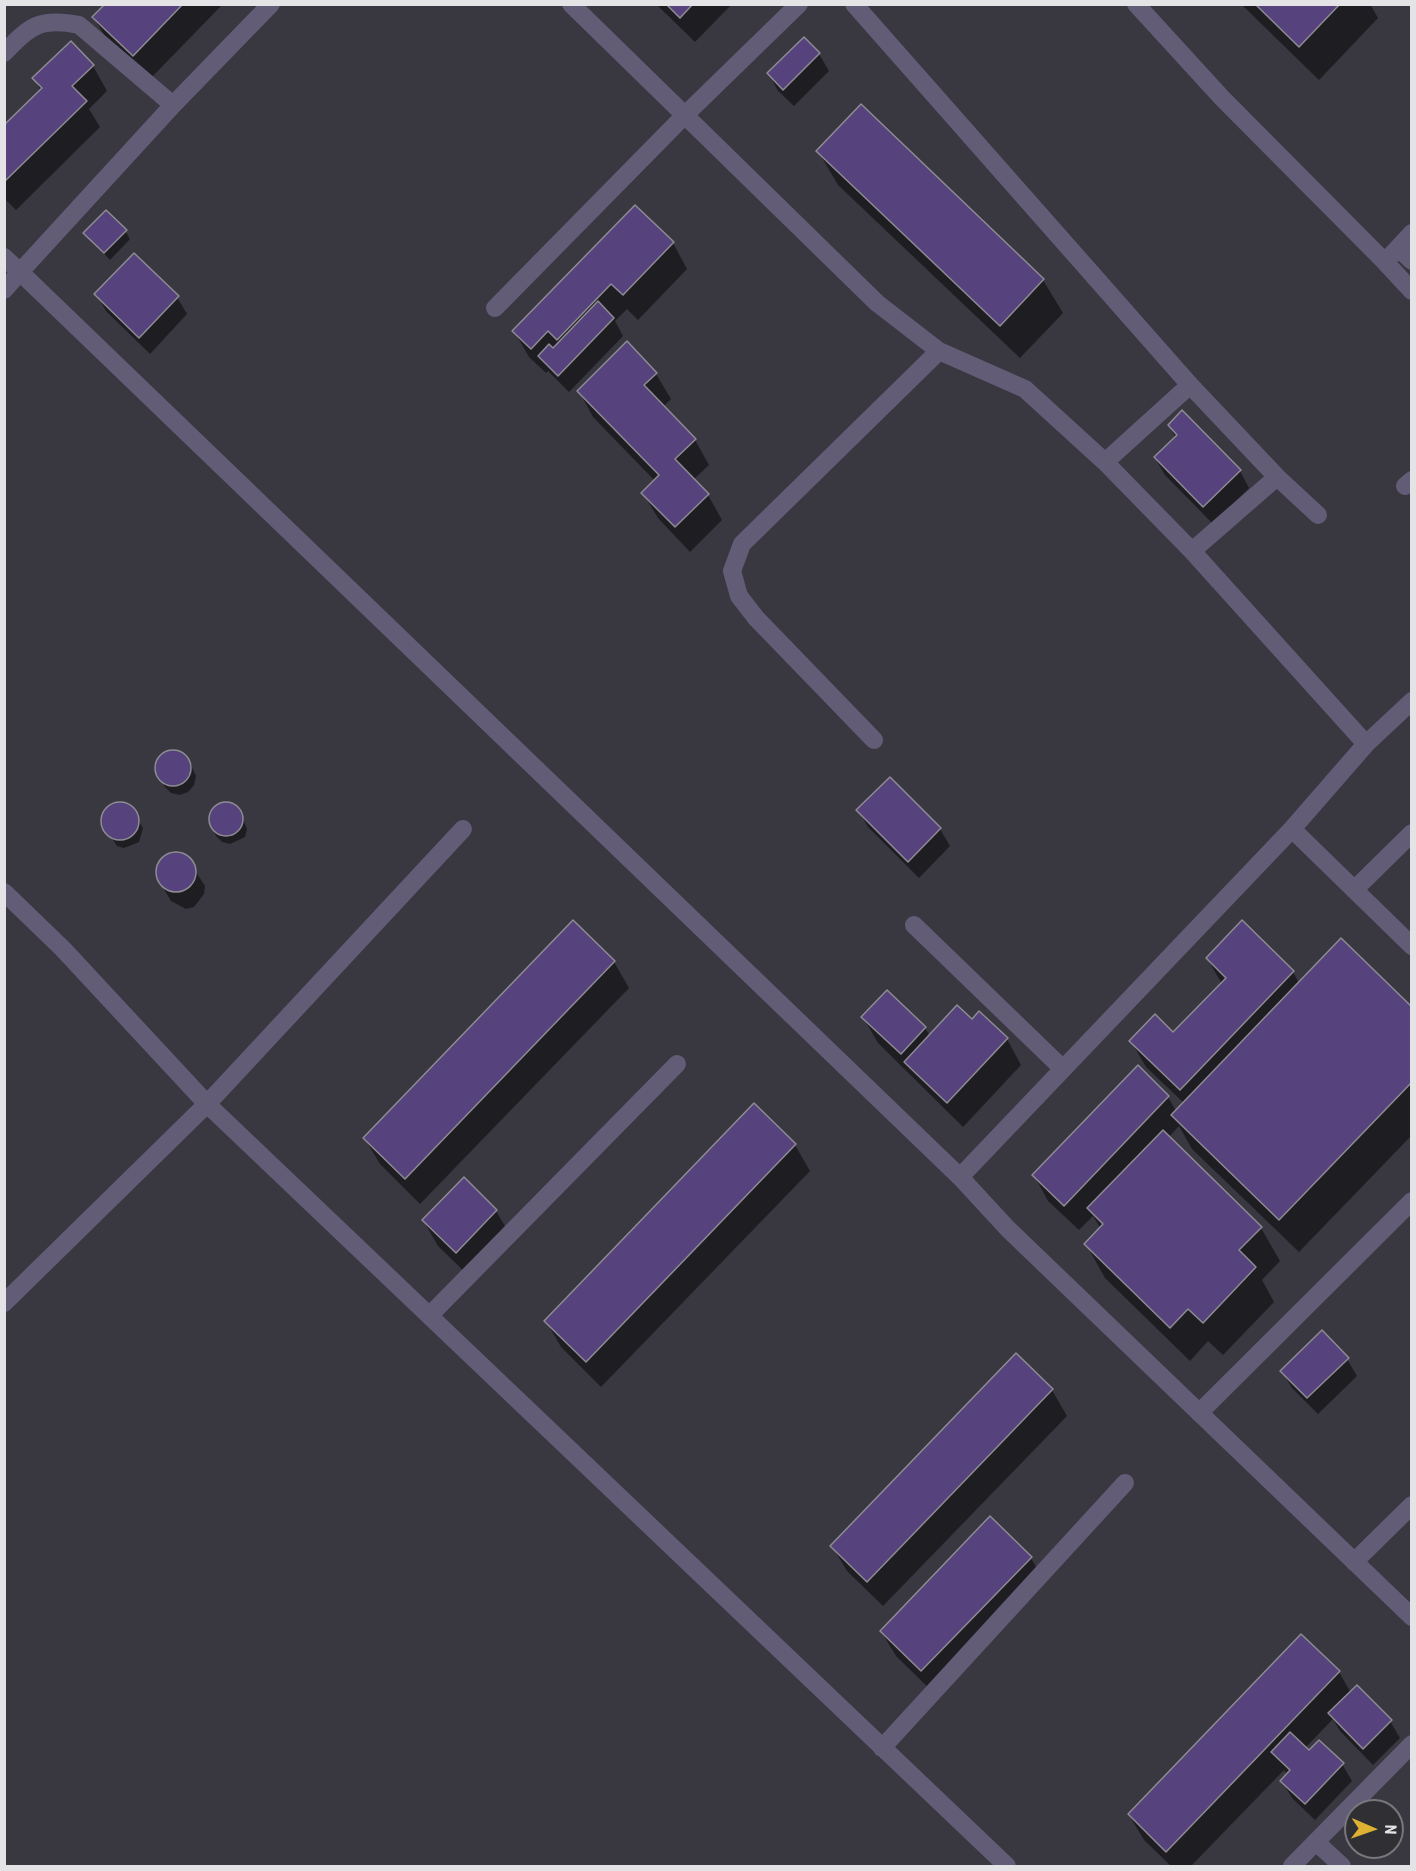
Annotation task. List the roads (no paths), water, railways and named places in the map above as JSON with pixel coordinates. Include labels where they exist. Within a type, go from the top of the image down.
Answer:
[{"type":"lane","points":[[4,290],[172,105],[272,4]]},
{"type":"lane","points":[[571,4],[877,303],[939,351],[1024,389],[1105,462],[1192,551],[1366,744]]},
{"type":"lane","points":[[495,308],[685,115],[799,4]]},
{"type":"lane","points":[[854,4],[1190,385],[1277,477],[1318,515]]},
{"type":"lane","points":[[1136,4],[1222,98],[1412,291]]},
{"type":"lane","points":[[4,53],[29,28],[61,21],[79,25],[172,105]]},
{"type":"lane","points":[[1385,262],[1412,233]]},
{"type":"lane","points":[[1398,248],[1412,261]]},
{"type":"lane","points":[[4,257],[960,1176],[1008,1229],[1412,1617]]},
{"type":"lane","points":[[874,740],[756,618],[739,596],[732,571],[742,544],[939,351]]},
{"type":"lane","points":[[1105,462],[1190,385]]},
{"type":"lane","points":[[1192,551],[1277,477]]},
{"type":"lane","points":[[960,1176],[1292,829],[1366,744],[1407,713]]},
{"type":"lane","points":[[4,1303],[207,1104],[462,829]]},
{"type":"lane","points":[[1292,829],[1412,946]]},
{"type":"lane","points":[[1354,890],[1412,833]]},
{"type":"lane","points":[[4,892],[63,949],[207,1104],[1007,1866]]},
{"type":"lane","points":[[914,925],[1062,1068]]},
{"type":"lane","points":[[429,1315],[677,1064]]},
{"type":"lane","points":[[1199,1413],[1412,1201]]},
{"type":"lane","points":[[882,1748],[1125,1483]]},
{"type":"lane","points":[[1354,1562],[1412,1505]]},
{"type":"lane","points":[[1292,1866],[1412,1744]]},
{"type":"lane","points":[[1316,1842],[1342,1866]]}]
